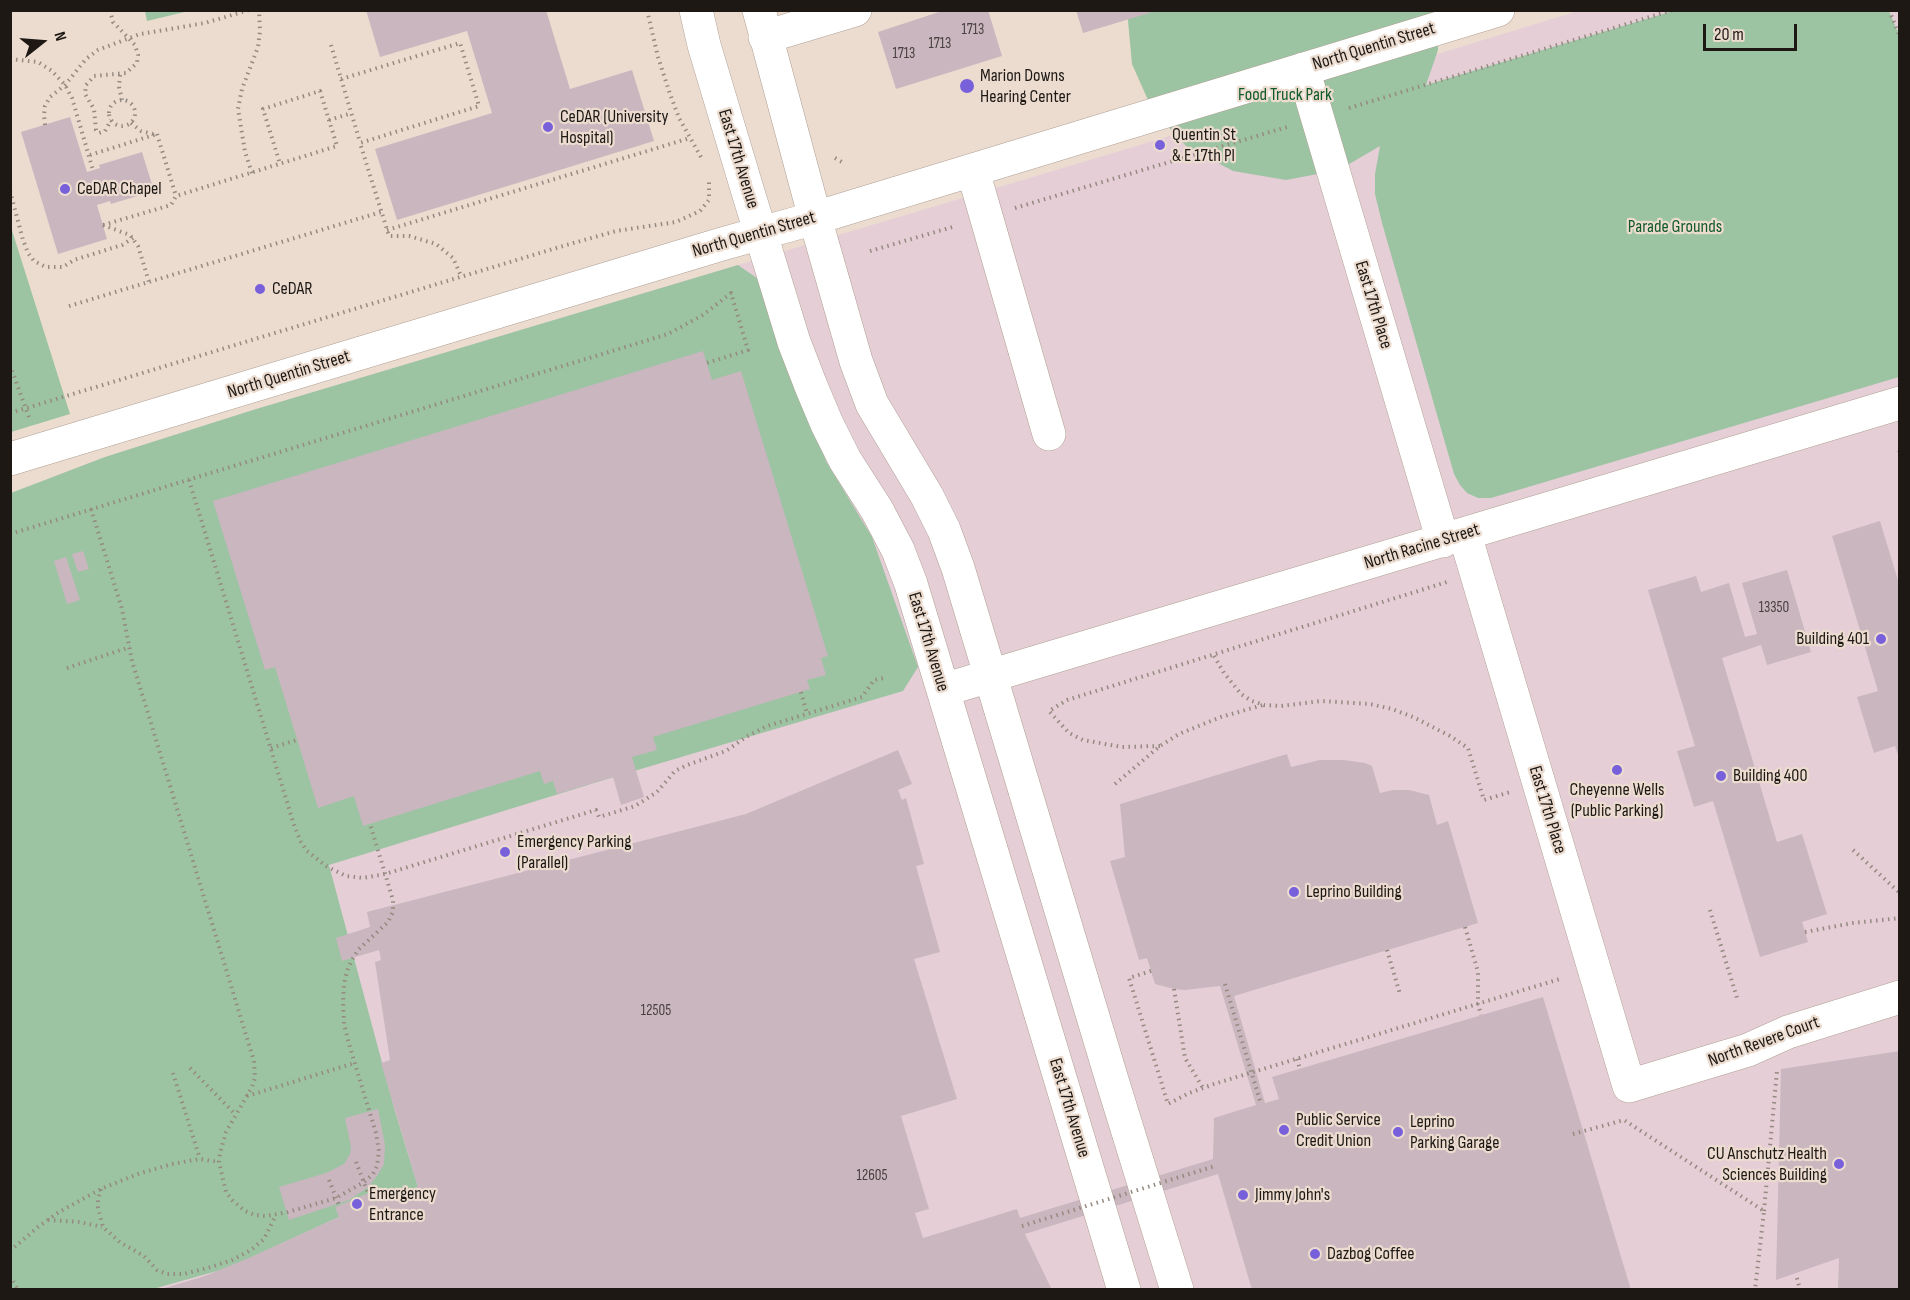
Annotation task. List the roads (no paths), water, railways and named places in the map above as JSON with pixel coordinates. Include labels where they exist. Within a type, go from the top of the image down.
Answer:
[{"type":"street","name":"East 17th Avenue","points":[[696,10],[704,45],[794,342],[827,424],[845,460],[877,510],[898,550],[911,584],[1124,1290]]},
{"type":"street","points":[[855,10],[762,24],[856,361],[872,404],[927,496],[944,530],[958,568],[1177,1290]]},
{"type":"street","name":"North Quentin Street","points":[[25,454],[722,244],[973,171],[1497,10]]},
{"type":"street","name":"East 17th Place","points":[[1303,69],[1629,1086]]},
{"type":"street","points":[[973,171],[1049,434]]},
{"type":"street","name":"North Racine Street","points":[[943,690],[1899,403]]},
{"type":"street","name":"North Revere Court","points":[[1629,1086],[1748,1050],[1788,1032],[1899,997]]},
{"type":"street","points":[[1065,1094],[1112,1080]]},
{"type":"place","name":"Marion Downs Hearing Center","points":[[967,86]]},
{"type":"place","name":"CeDAR (University Hospital)","points":[[548,127]]},
{"type":"place","name":"Quentin St & E 17th Pl","points":[[1160,145]]},
{"type":"place","name":"CeDAR Chapel","points":[[65,189]]},
{"type":"place","name":"CeDAR","points":[[260,289]]},
{"type":"place","name":"Building 401","points":[[1881,639]]},
{"type":"place","name":"Cheyenne Wells (Public Parking)","points":[[1617,770]]},
{"type":"place","name":"Building 400","points":[[1721,776]]},
{"type":"place","name":"Emergency Parking (Parallel)","points":[[505,852]]},
{"type":"place","name":"Leprino Building","points":[[1294,892]]},
{"type":"place","name":"Public Service Credit Union","points":[[1284,1130]]},
{"type":"place","name":"Leprino Parking Garage","points":[[1398,1132]]},
{"type":"place","name":"CU Anschutz Health Sciences Building","points":[[1839,1164]]},
{"type":"place","name":"Jimmy John's","points":[[1243,1195]]},
{"type":"place","name":"Emergency Entrance","points":[[357,1204]]},
{"type":"place","name":"Dazbog Coffee","points":[[1315,1254]]},
{"type":"park label","name":"Food Truck Park","points":[[1285,95]]},
{"type":"park label","name":"Parade Grounds","points":[[1675,227]]}]
